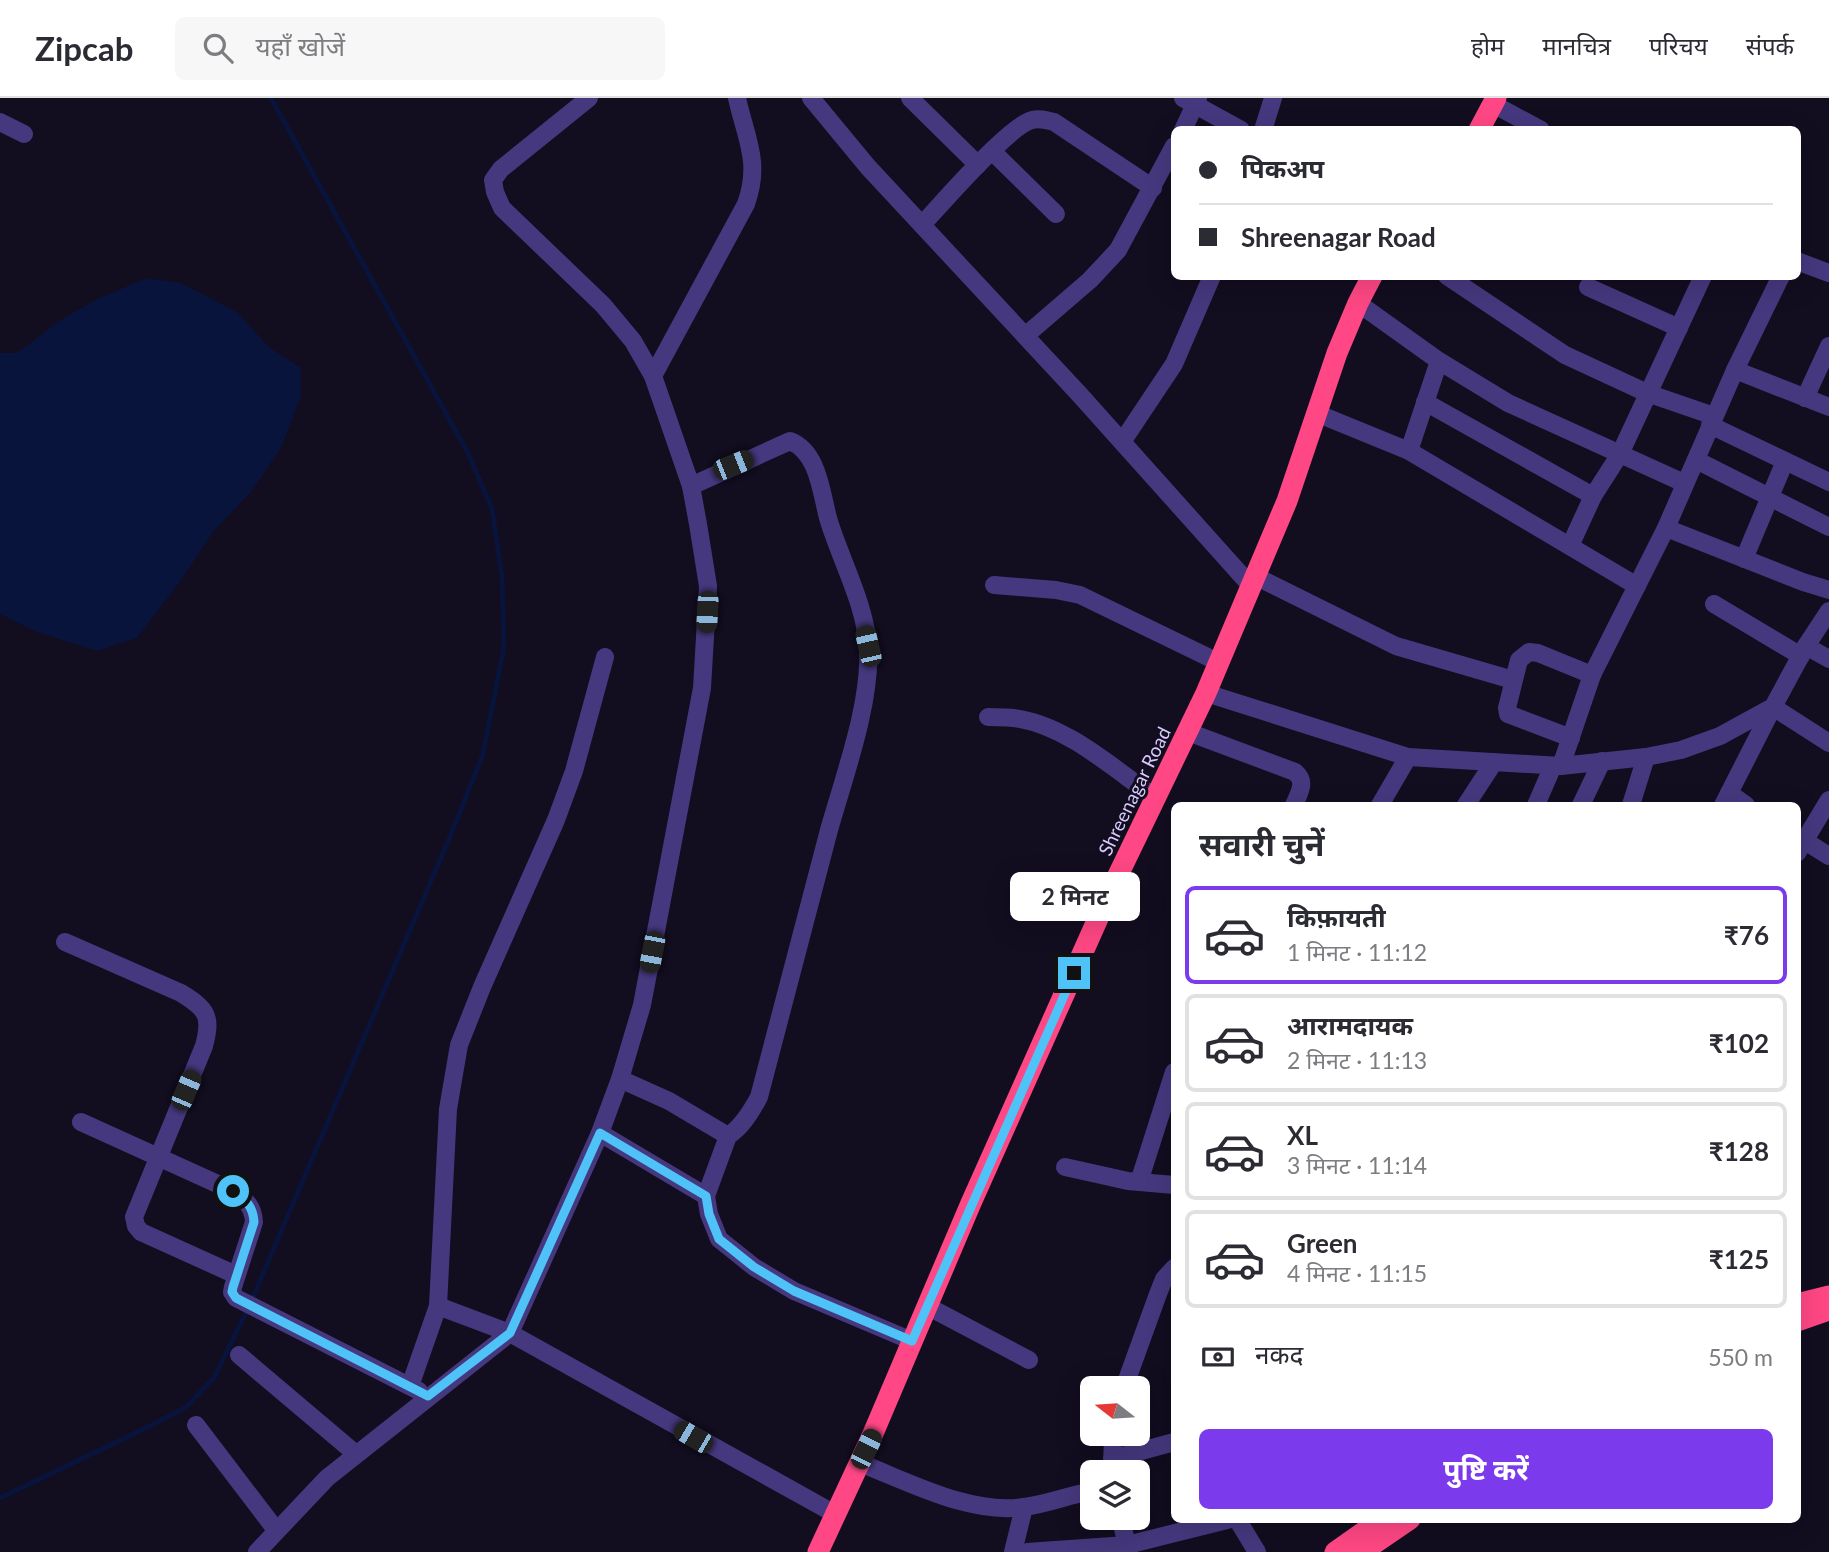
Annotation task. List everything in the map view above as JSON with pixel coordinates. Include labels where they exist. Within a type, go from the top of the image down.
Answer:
[{"type":"highway","points":[[1481,126],[1495,101]]},
{"type":"highway","name":"Shreenagar Road","points":[[818,1552],[873,1436],[927,1306],[1102,909],[1206,693],[1287,501],[1337,353],[1370,280]]},
{"type":"highway","points":[[1801,1303],[1829,1296]]},
{"type":"highway","points":[[1801,1320],[1829,1310]]},
{"type":"highway","points":[[1335,1552],[1376,1523]]},
{"type":"highway","points":[[1362,1552],[1404,1523]]},
{"type":"street","points":[[653,376],[746,204],[753,185],[754,165],[737,98]]},
{"type":"street","points":[[811,98],[868,167],[1253,581],[1396,646],[1513,680]]},
{"type":"street","points":[[910,98],[978,165]]},
{"type":"street","points":[[1265,126],[1273,98]]},
{"type":"street","points":[[257,1552],[327,1478],[510,1333],[600,1133],[620,1079],[642,1005],[702,688],[708,586],[691,486],[653,376],[634,341],[603,305],[502,208],[493,180],[501,169],[584,99]]},
{"type":"street","points":[[1184,126],[1192,100],[1234,126]]},
{"type":"street","points":[[1495,101],[1535,126]]},
{"type":"street","points":[[922,225],[992,151],[1029,120],[1041,118],[1054,122],[1153,188]]},
{"type":"street","points":[[0,122],[24,134]]},
{"type":"street","points":[[992,151],[1056,214]]},
{"type":"street","points":[[1025,336],[1090,279],[1118,250],[1171,152]]},
{"type":"street","points":[[1801,262],[1829,273]]},
{"type":"street","points":[[1122,442],[1174,364],[1210,280]]},
{"type":"street","points":[[1453,280],[1565,355],[1712,421],[1829,482]]},
{"type":"street","points":[[1570,547],[1593,496],[1620,454],[1701,280]]},
{"type":"street","points":[[1538,802],[1571,738],[1592,675],[1666,528],[1735,370],[1779,280]]},
{"type":"street","points":[[1588,286],[1679,328]]},
{"type":"street","points":[[1358,303],[1439,361],[1508,403],[1684,483]]},
{"type":"street","points":[[1805,398],[1829,346]]},
{"type":"street","points":[[1409,451],[1439,361]]},
{"type":"street","points":[[1735,370],[1829,407]]},
{"type":"street","points":[[1425,402],[1593,496]]},
{"type":"street","points":[[1316,413],[1409,451],[1637,586]]},
{"type":"street","points":[[691,486],[790,441],[799,445],[810,456],[834,538],[861,612],[868,646],[868,676],[851,751],[758,1097],[752,1111],[728,1136],[706,1196],[709,1214],[719,1239],[754,1267],[794,1291],[912,1341]]},
{"type":"street","points":[[1696,460],[1829,527]]},
{"type":"street","points":[[1744,559],[1785,461]]},
{"type":"street","points":[[1666,528],[1829,590]]},
{"type":"street","points":[[994,585],[1056,590],[1080,595],[1218,662]]},
{"type":"street","points":[[1714,604],[1804,651],[1829,659]]},
{"type":"street","points":[[1726,799],[1773,707],[1829,611]]},
{"type":"street","points":[[1571,738],[1508,714],[1507,708],[1519,660],[1529,652],[1538,653],[1592,675]]},
{"type":"street","points":[[410,1386],[438,1306],[448,1110],[459,1045],[556,820],[574,771],[605,657]]},
{"type":"street","points":[[1206,693],[1408,757],[1557,766],[1646,757],[1681,750],[1720,736],[1773,707]]},
{"type":"street","points":[[1773,707],[1829,743]]},
{"type":"street","points":[[988,717],[1019,718],[1075,740],[1156,798]]},
{"type":"street","points":[[1188,732],[1295,772],[1303,783],[1295,802]]},
{"type":"street","points":[[1382,802],[1408,757]]},
{"type":"street","points":[[1633,802],[1646,757]]},
{"type":"street","points":[[1582,802],[1602,761]]},
{"type":"street","points":[[1468,802],[1494,762]]},
{"type":"street","points":[[1801,843],[1829,800]]},
{"type":"street","points":[[1801,845],[1829,856]]},
{"type":"street","points":[[65,943],[181,993],[198,1003],[207,1015],[209,1028],[204,1046],[134,1217],[141,1232],[236,1276]]},
{"type":"street","points":[[620,1079],[669,1101],[728,1136]]},
{"type":"street","points":[[1139,1182],[1171,1081]]},
{"type":"street","points":[[81,1122],[233,1191],[248,1202],[254,1212],[254,1222],[232,1292],[236,1298],[428,1396]]},
{"type":"street","points":[[600,1133],[706,1196]]},
{"type":"street","points":[[1065,1167],[1105,1178],[1171,1185]]},
{"type":"street","points":[[1129,1376],[1158,1294],[1164,1279],[1171,1271]]},
{"type":"street","points":[[438,1306],[510,1333],[835,1514]]},
{"type":"street","points":[[927,1306],[1029,1360]]},
{"type":"street","points":[[239,1355],[356,1454]]},
{"type":"street","points":[[196,1425],[276,1530]]},
{"type":"street","points":[[1125,1460],[1171,1443]]},
{"type":"street","points":[[860,1463],[983,1508],[1024,1507],[1080,1494]]},
{"type":"street","points":[[1013,1552],[1024,1507]]},
{"type":"street","points":[[1027,1552],[1128,1548],[1217,1523]]},
{"type":"street","points":[[1239,1523],[1257,1552]]},
{"type":"street","points":[[1123,1530],[1128,1548]]},
{"type":"water","points":[[147,278],[181,283],[237,312],[270,348],[301,368],[301,397],[281,448],[251,492],[213,532],[182,579],[137,638],[97,651],[37,632],[0,614],[0,353],[17,353],[59,321],[97,299]]},
{"type":"waterway","points":[[0,1498],[186,1407],[214,1378],[250,1304],[483,754],[504,646],[502,577],[492,509],[468,453],[271,98]]},
{"type":"route","points":[[233,1191],[248,1202],[254,1212],[254,1222],[233,1287],[232,1292],[236,1298],[428,1396],[510,1333],[600,1133],[706,1196],[709,1214],[719,1239],[754,1267],[794,1291],[912,1341],[1074,973]]}]
